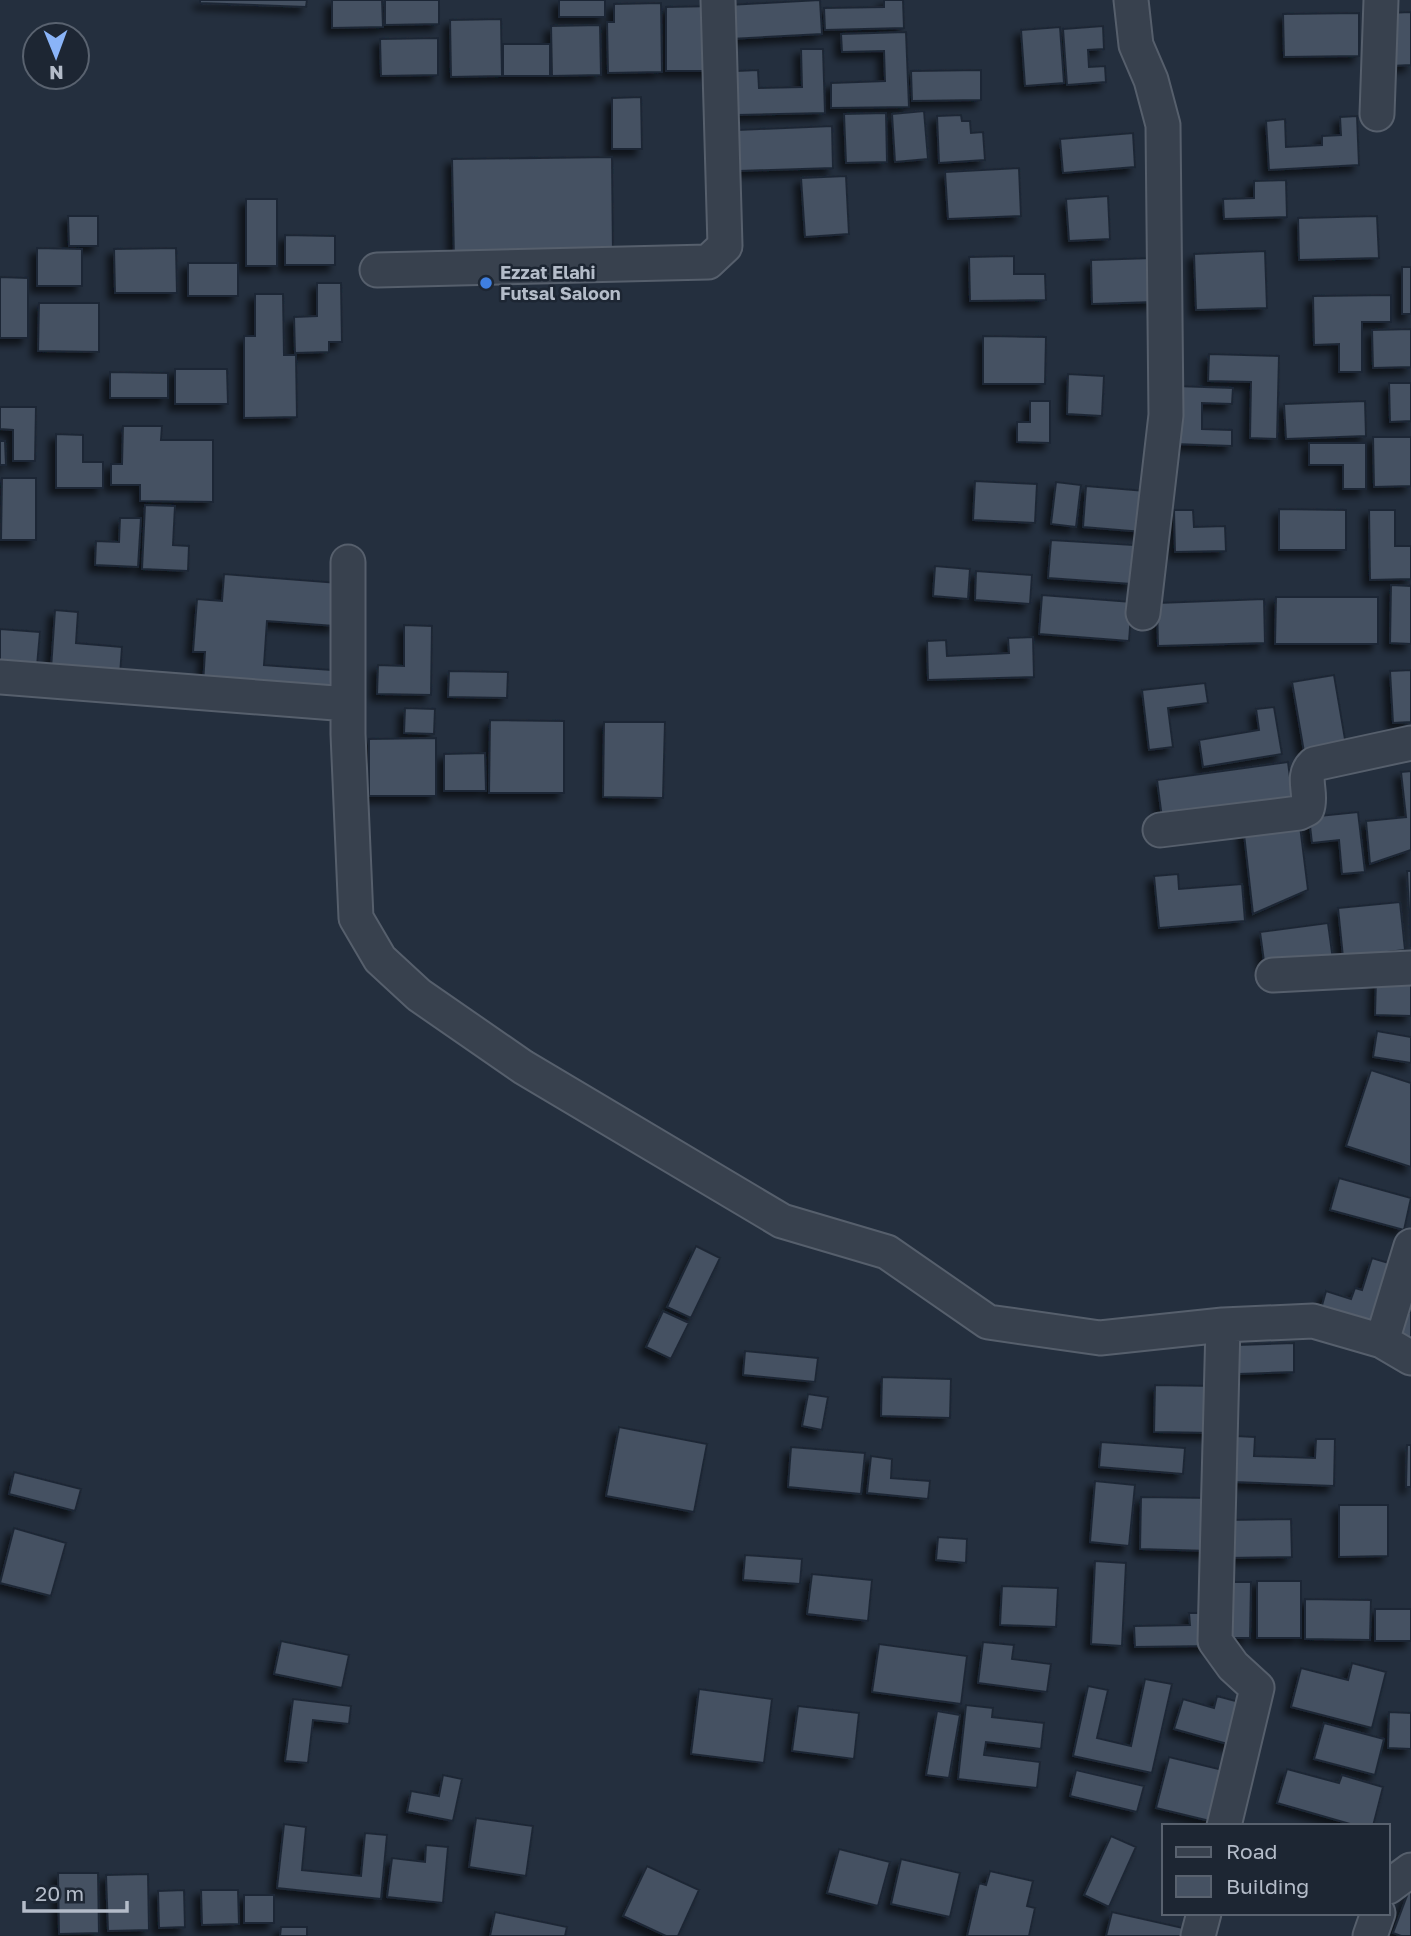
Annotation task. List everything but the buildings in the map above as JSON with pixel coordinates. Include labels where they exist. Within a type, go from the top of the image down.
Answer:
[{"type":"street","points":[[377,270],[708,262],[725,246],[718,0]]},
{"type":"street","points":[[1131,0],[1136,45],[1151,80],[1163,125],[1166,415],[1143,613]]},
{"type":"street","points":[[1377,114],[1381,0]]},
{"type":"street","points":[[348,562],[348,704],[356,918],[380,959],[430,1002],[523,1067],[782,1221],[887,1252],[988,1322],[1100,1338],[1223,1325],[1313,1321],[1382,1341],[1411,1358]]},
{"type":"street","points":[[0,677],[348,704]]},
{"type":"street","points":[[1160,830],[1299,813],[1307,809],[1309,803],[1306,778],[1308,769],[1314,764],[1411,743]]},
{"type":"street","points":[[1273,975],[1411,968]]},
{"type":"street","points":[[1382,1341],[1411,1246]]},
{"type":"street","points":[[1223,1325],[1214,1641],[1233,1666],[1257,1688],[1224,1824]]},
{"type":"street","points":[[1390,1886],[1411,1870]]},
{"type":"street","points":[[1198,1936],[1203,1915]]},
{"type":"street","points":[[1370,1936],[1377,1915]]},
{"type":"place","name":"Ezzat Elahi Futsal Saloon","points":[[486,283]]}]
